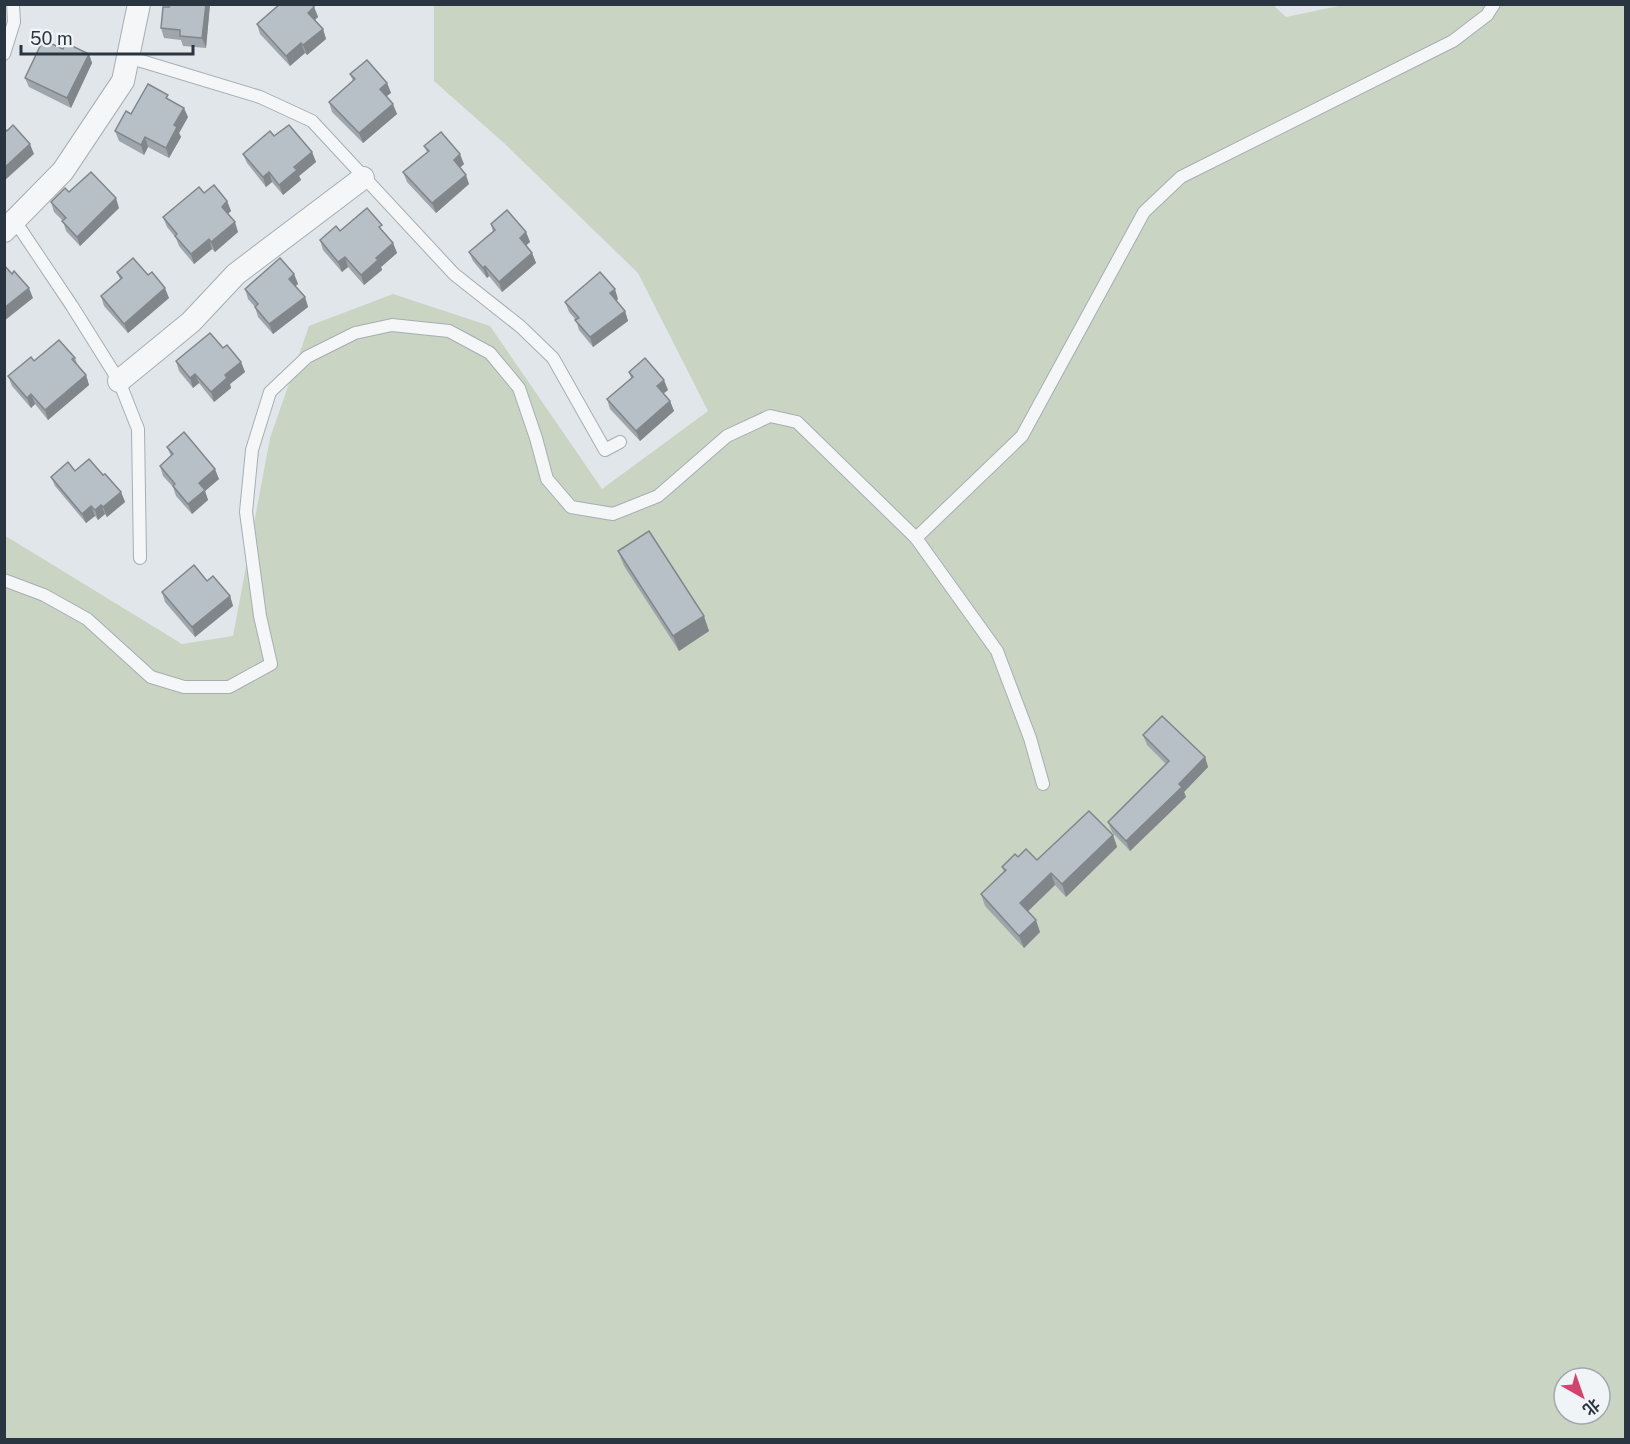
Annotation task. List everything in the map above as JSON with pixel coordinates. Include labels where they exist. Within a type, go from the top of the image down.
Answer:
[{"type":"street","points":[[10,226],[63,171],[123,81],[139,4]]},
{"type":"street","points":[[119,381],[191,322],[236,274],[363,178]]},
{"type":"lane","points":[[4,54],[14,21],[13,4]]},
{"type":"lane","points":[[916,538],[1022,436],[1144,212],[1181,177],[1454,41],[1487,15],[1494,4]]},
{"type":"lane","points":[[128,57],[260,96],[312,121],[454,274],[521,327],[553,358],[605,450],[620,442]]},
{"type":"lane","points":[[10,226],[72,306],[119,381],[138,429],[140,558]]},
{"type":"lane","points":[[4,580],[44,595],[87,619],[151,677],[184,687],[229,687],[271,664],[260,616],[246,512],[252,450],[270,393],[307,357],[355,333],[392,325],[449,331],[490,353],[519,388],[547,479],[571,507],[613,514],[658,496],[727,436],[770,416],[797,422],[916,538],[998,651],[1030,738],[1042,784]]},
{"type":"green space","points":[[1272,4],[1286,17],[1348,4],[1625,5],[1625,1439],[5,1439],[4,535],[182,644],[233,636],[270,438],[309,326],[393,294],[490,326],[602,489],[708,411],[638,273],[504,143],[434,81],[434,5]]},
{"type":"building","points":[[169,4],[206,4],[202,38],[180,36],[180,30],[161,28],[163,7],[169,7]]},
{"type":"building","points":[[280,4],[312,4],[314,7],[308,13],[323,29],[286,56],[257,24]]},
{"type":"building","points":[[43,40],[63,49],[66,43],[89,54],[67,98],[25,78]]},
{"type":"building","points":[[367,60],[387,83],[380,89],[393,104],[359,133],[329,102],[355,79],[350,74]]},
{"type":"building","points":[[148,84],[168,95],[166,98],[184,108],[174,125],[177,127],[166,148],[145,137],[141,145],[115,131],[126,111],[131,114]]},
{"type":"building","points":[[13,125],[30,144],[4,168],[4,128],[7,131]]},
{"type":"building","points":[[289,125],[312,152],[294,167],[297,170],[279,185],[269,172],[263,177],[243,154],[270,131],[274,136]]},
{"type":"building","points":[[441,132],[460,154],[454,160],[466,175],[432,203],[403,172],[429,151],[424,146]]},
{"type":"building","points":[[91,172],[116,198],[77,237],[62,221],[66,218],[51,202],[65,188],[69,192]]},
{"type":"building","points":[[214,185],[227,201],[222,207],[235,222],[211,242],[209,239],[191,254],[175,236],[177,234],[163,217],[199,187],[204,193]]},
{"type":"building","points":[[367,208],[382,225],[379,227],[393,243],[361,275],[345,257],[338,262],[320,240],[336,226],[340,231]]},
{"type":"building","points":[[507,210],[526,232],[520,238],[532,253],[499,282],[469,252],[495,230],[491,224]]},
{"type":"building","points":[[133,258],[148,275],[152,272],[165,288],[124,324],[101,296],[122,278],[117,272]]},
{"type":"building","points":[[280,258],[294,274],[289,279],[305,297],[269,324],[255,307],[258,304],[245,289]]},
{"type":"building","points":[[4,265],[12,274],[14,271],[29,288],[4,308]]},
{"type":"building","points":[[600,272],[615,289],[610,293],[625,311],[590,337],[575,320],[579,318],[565,302]]},
{"type":"building","points":[[210,333],[223,348],[227,345],[241,362],[225,375],[227,378],[211,392],[195,374],[190,378],[176,361]]},
{"type":"building","points":[[59,340],[86,375],[45,410],[31,394],[27,398],[8,376],[31,357],[34,361]]},
{"type":"building","points":[[645,358],[664,380],[657,386],[670,401],[636,431],[607,399],[633,377],[629,372]]},
{"type":"building","points":[[184,432],[215,469],[199,483],[205,490],[188,504],[160,466],[173,454],[167,447]]},
{"type":"building","points":[[89,459],[121,492],[103,507],[101,505],[95,510],[91,506],[82,514],[51,477],[68,462],[75,471]]},
{"type":"building","points":[[649,531],[704,616],[673,636],[618,551]]},
{"type":"building","points":[[194,565],[207,581],[213,576],[230,596],[192,627],[162,592]]},
{"type":"building","points":[[1162,716],[1205,757],[1179,784],[1182,787],[1126,841],[1108,822],[1169,761],[1143,735]]},
{"type":"building","points":[[1089,811],[1113,835],[1062,884],[1051,873],[1020,903],[1036,920],[1019,936],[981,894],[1006,870],[1002,867],[1015,854],[1018,857],[1026,849],[1037,860]]}]
